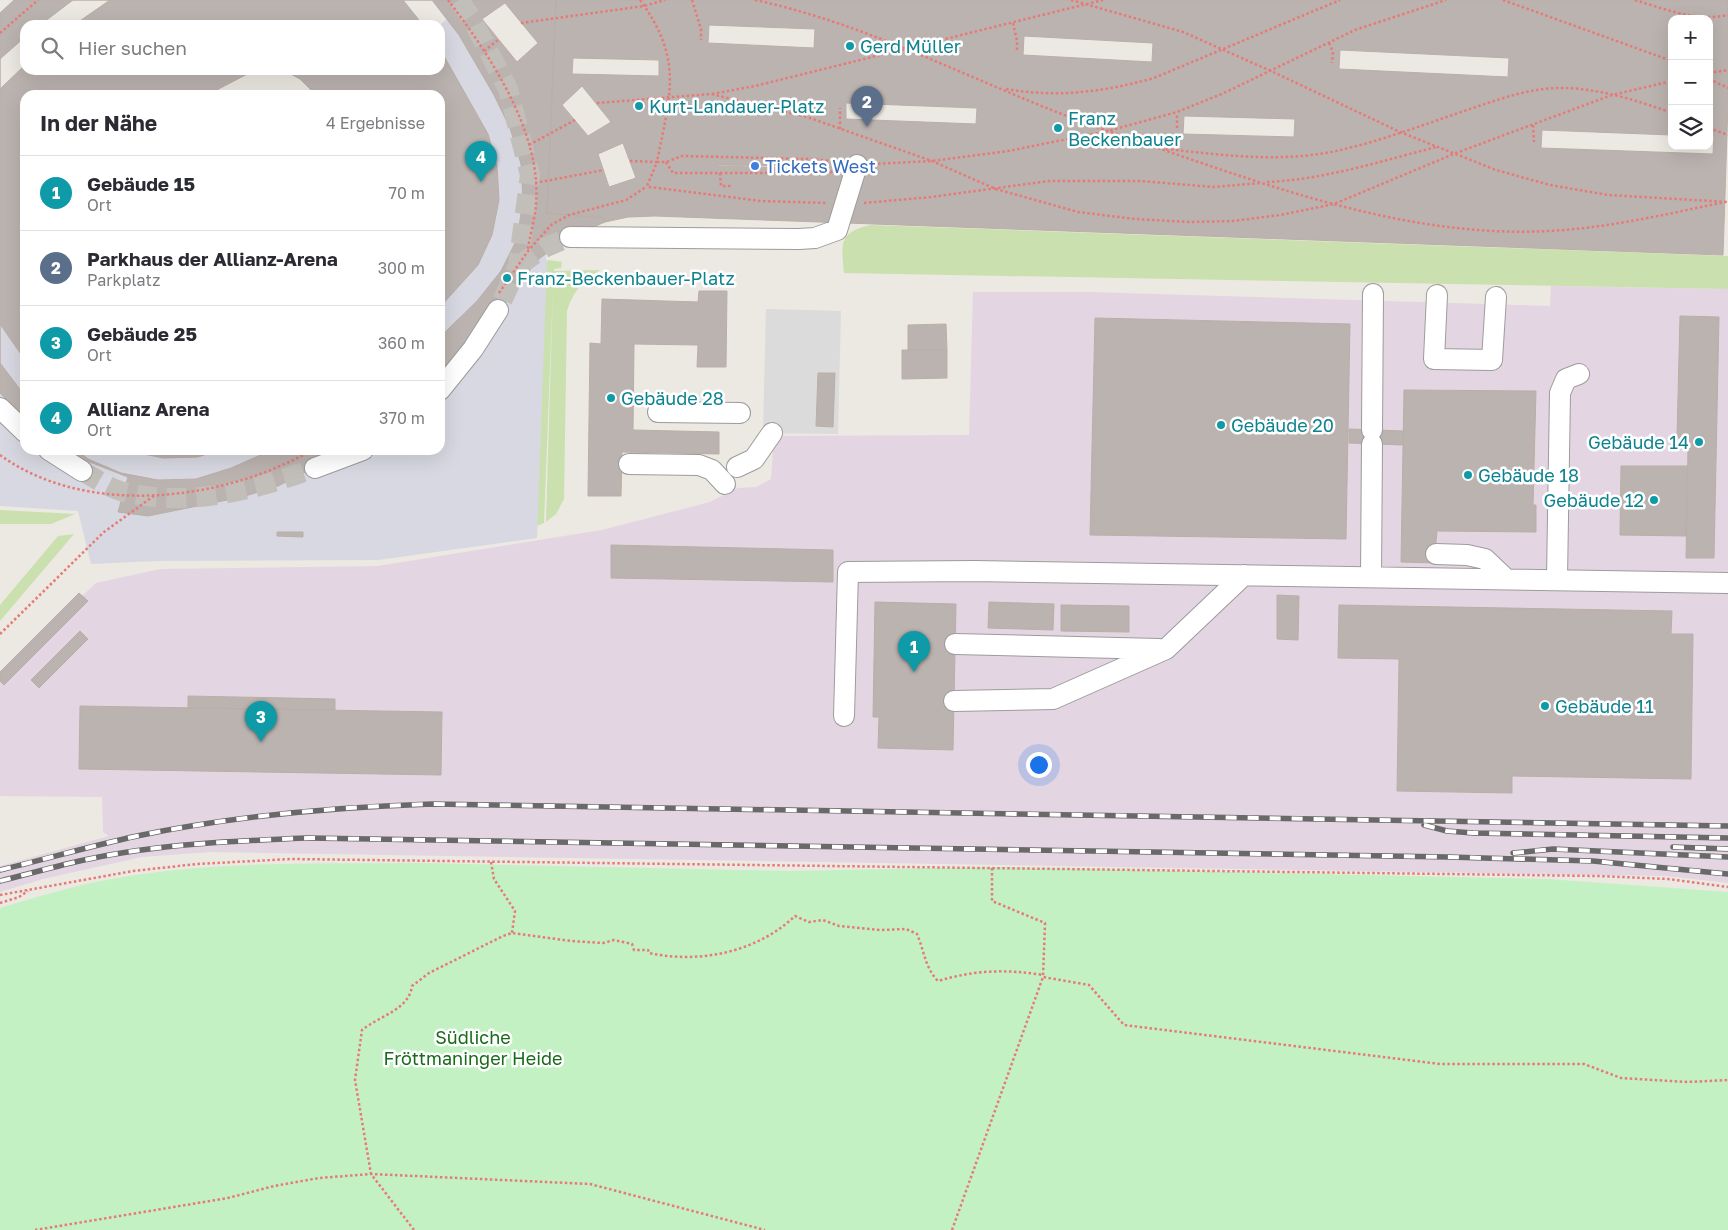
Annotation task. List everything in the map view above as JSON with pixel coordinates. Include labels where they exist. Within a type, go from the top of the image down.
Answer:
[{"type":"lane","points":[[570,237],[814,238],[837,230],[858,165]]},
{"type":"lane","points":[[1371,577],[1373,294]]},
{"type":"lane","points":[[1437,295],[1434,359],[1492,360],[1496,297]]},
{"type":"lane","points":[[445,384],[473,349],[498,303]]},
{"type":"lane","points":[[1557,579],[1560,393],[1566,379],[1580,374]]},
{"type":"lane","points":[[0,408],[20,427]]},
{"type":"lane","points":[[658,412],[740,413]]},
{"type":"lane","points":[[736,467],[754,458],[772,433]]},
{"type":"lane","points":[[57,455],[82,471]]},
{"type":"lane","points":[[311,461],[339,455]]},
{"type":"lane","points":[[629,464],[700,465],[712,470],[725,484]]},
{"type":"lane","points":[[1436,554],[1468,555],[1485,559],[1504,578]]},
{"type":"lane","points":[[844,716],[848,572],[974,570],[1728,583]]},
{"type":"lane","points":[[954,701],[1053,699],[1166,649],[1244,576]]},
{"type":"lane","points":[[955,644],[1166,649]]},
{"type":"path","points":[[0,33],[38,0]]},
{"type":"path","points":[[448,0],[484,51],[519,117],[529,145],[536,203],[528,251]]},
{"type":"path","points":[[498,303],[528,251],[551,225],[569,215],[626,200],[647,186],[657,162],[672,77],[668,51],[640,0]]},
{"type":"path","points":[[521,23],[644,6],[665,0]]},
{"type":"path","points":[[692,0],[701,29],[701,40]]},
{"type":"path","points":[[755,0],[830,20],[906,48],[999,88],[1108,131],[1160,149],[1334,204],[1401,219],[1489,231],[1549,231],[1614,224],[1726,202]]},
{"type":"path","points":[[1071,0],[1183,32],[1400,132],[1496,170],[1550,185],[1608,195],[1726,202]]},
{"type":"path","points":[[598,103],[711,94],[754,86],[1103,0]]},
{"type":"path","points":[[999,88],[1037,94],[1099,91],[1154,78],[1340,0]]},
{"type":"path","points":[[630,161],[666,162],[682,156],[812,159],[858,165],[932,161],[1008,151],[1108,131],[1177,112],[1271,71],[1355,30],[1446,0]]},
{"type":"path","points":[[1503,0],[1669,60]]},
{"type":"path","points":[[1635,0],[1666,10],[1699,17],[1728,15]]},
{"type":"path","points":[[1013,23],[1017,41],[1016,52]]},
{"type":"path","points":[[484,51],[498,40]]},
{"type":"path","points":[[1329,43],[1333,52],[1332,63]]},
{"type":"path","points":[[1713,72],[1728,70]]},
{"type":"path","points":[[1713,81],[1728,88]]},
{"type":"path","points":[[711,94],[807,117],[932,161],[996,189],[1078,212],[1135,220],[1233,221],[1280,215],[1334,204],[1456,153],[1612,95],[1668,82]]},
{"type":"path","points":[[1160,149],[1260,158],[1303,157],[1338,151],[1530,91],[1572,88],[1612,95],[1668,112]]},
{"type":"path","points":[[840,108],[840,128]]},
{"type":"path","points":[[1177,112],[1177,128]]},
{"type":"path","points":[[529,145],[575,120]]},
{"type":"path","points":[[1533,125],[1534,142]]},
{"type":"path","points":[[1713,129],[1728,135]]},
{"type":"path","points":[[647,186],[761,201],[845,204],[932,197],[1029,183],[1075,180],[1141,181],[1213,187],[1283,182],[1352,168],[1436,147]]},
{"type":"path","points":[[666,162],[673,173],[827,174],[858,165]]},
{"type":"path","points":[[535,183],[604,170]]},
{"type":"path","points":[[720,173],[721,186],[733,186]]},
{"type":"path","points":[[0,455],[13,465],[65,486],[123,497],[192,492],[237,481],[292,461],[311,461]]},
{"type":"path","points":[[0,634],[85,549],[104,532],[132,514],[155,495]]},
{"type":"path","points":[[0,894],[133,871],[197,864],[291,859],[1589,876],[1668,879],[1728,886]]},
{"type":"path","points":[[491,862],[494,879],[515,911],[512,933]]},
{"type":"path","points":[[952,1230],[1043,976],[1045,923],[992,902],[992,868]]},
{"type":"path","points":[[0,903],[19,897],[30,889]]},
{"type":"path","points":[[414,1230],[371,1174],[355,1080],[362,1030],[373,1021],[407,1002],[412,986],[428,974],[512,933],[571,941],[603,943],[614,940],[632,944],[634,950],[648,950],[649,953],[691,958],[708,957],[768,938],[795,916],[809,922],[823,920],[839,926],[880,930],[906,928],[917,934],[925,952],[930,972],[938,981],[985,970],[997,972],[1012,970],[1088,984],[1124,1025],[1440,1064],[1584,1064],[1621,1078],[1687,1082],[1728,1080]]},
{"type":"path","points":[[35,1230],[228,1198],[274,1186],[319,1178],[371,1174],[590,1184],[765,1230]]},
{"type":"shaded area","name":"Franz-Beckenbauer-Platz","points":[[469,0],[541,224],[547,264],[537,538],[378,560],[156,561],[91,564],[78,511],[0,506],[0,324],[20,353],[20,455],[445,455],[445,90],[440,90],[440,75],[445,75],[445,21]]},
{"type":"shaded area","points":[[1551,286],[1728,289],[1728,883],[1666,876],[211,852],[142,857],[43,879],[0,892],[0,866],[109,836],[103,832],[102,797],[0,796],[0,673],[96,583],[160,569],[378,566],[602,530],[710,502],[738,488],[756,487],[771,479],[774,436],[969,435],[973,292],[1088,292],[1550,306]]},
{"type":"shaded area","points":[[766,309],[841,311],[838,434],[763,433]]},
{"type":"green space","points":[[871,225],[1728,256],[1728,289],[844,273],[842,254],[844,240],[853,231]]},
{"type":"green space","points":[[549,260],[562,262],[561,268],[554,269],[554,271],[600,270],[579,287],[567,311],[564,499],[556,514],[546,522],[553,288],[544,523],[531,528],[401,525],[439,455],[445,455],[445,444],[544,262]]},
{"type":"green space","points":[[0,510],[75,514],[51,524],[0,524]]},
{"type":"green space","points":[[74,534],[0,621],[0,605],[58,536]]},
{"type":"green space","name":"Südliche Fröttmaninger Heide","points":[[420,863],[790,871],[997,867],[1547,879],[1728,892],[1728,1230],[0,1230],[0,908],[91,883],[172,870],[255,865]]},
{"type":"building","points":[[14,0],[110,0],[81,20],[20,20],[20,70],[0,89],[0,13]]},
{"type":"building","points":[[73,0],[432,0],[459,35],[494,95],[510,128],[521,164],[523,201],[517,239],[501,271],[477,301],[445,332],[445,90],[311,90],[300,79],[292,75],[445,75],[445,20],[47,20]]},
{"type":"building","points":[[403,0],[556,0],[547,213],[604,218],[605,222],[570,237],[540,258],[445,370],[445,301],[478,265],[492,235],[499,200],[497,166],[488,134],[445,58],[445,20],[419,20]]},
{"type":"building","points":[[556,0],[1728,0],[1728,103],[1723,255],[655,216],[628,217],[605,222],[604,218],[547,213]],"holes":[[[709,25],[815,29],[814,48],[708,43]],[[1024,36],[1153,43],[1152,62],[1023,55]],[[1340,50],[1509,58],[1508,77],[1339,69]],[[573,58],[659,60],[659,76],[572,74]],[[846,103],[977,108],[976,124],[846,119]],[[1184,116],[1295,119],[1294,137],[1183,134]]]},
{"type":"building","points":[[505,3],[538,43],[517,62],[482,19]]},
{"type":"building","points":[[20,41],[20,75],[245,75],[217,90],[20,90],[20,389],[0,363],[0,59]]},
{"type":"building","points":[[582,86],[611,122],[588,136],[562,105]]},
{"type":"building","points":[[623,143],[636,178],[609,187],[598,154]]},
{"type":"building","points":[[717,166],[792,166],[792,168]]},
{"type":"building","name":"Gebäude 28","points":[[699,291],[727,291],[726,367],[697,367],[698,345],[634,344],[633,430],[719,432],[719,454],[622,452],[621,496],[588,496],[590,343],[601,344],[602,299],[698,302]]},
{"type":"building","name":"Gebäude 14","points":[[1680,316],[1719,317],[1714,558],[1686,558],[1688,448],[1677,436]]},
{"type":"building","name":"Gebäude 20","points":[[1095,318],[1350,324],[1346,539],[1090,535]]},
{"type":"building","points":[[0,324],[20,353],[20,413],[0,393]]},
{"type":"building","points":[[946,324],[947,350],[908,350],[908,325]]},
{"type":"building","points":[[902,350],[947,350],[947,378],[902,379]]},
{"type":"building","points":[[818,373],[835,373],[833,427],[816,426]]},
{"type":"building","name":"Gebäude 18","points":[[1404,390],[1536,391],[1533,505],[1536,505],[1536,532],[1437,531],[1434,563],[1401,562]]},
{"type":"building","points":[[1349,429],[1404,431],[1403,445],[1349,443]]},
{"type":"building","points":[[77,455],[149,455],[163,458],[198,457],[204,455],[339,455],[278,486],[242,497],[148,516],[118,512],[128,477],[87,461]]},
{"type":"building","points":[[83,455],[261,455],[231,468],[196,479],[158,480],[121,473],[88,459]]},
{"type":"building","name":"Gebäude 12","points":[[1621,466],[1687,466],[1686,536],[1620,535]]},
{"type":"building","points":[[277,532],[303,532],[303,537],[277,536]]},
{"type":"building","points":[[611,545],[833,550],[833,582],[611,578]]},
{"type":"building","points":[[79,593],[88,601],[4,685],[0,681],[0,672]]},
{"type":"building","points":[[1277,595],[1299,596],[1298,640],[1277,639]]},
{"type":"building","points":[[875,602],[956,604],[953,750],[878,748],[879,717],[873,717]]},
{"type":"building","points":[[989,602],[1054,604],[1053,630],[988,628]]},
{"type":"building","points":[[1061,605],[1129,606],[1129,632],[1061,631]]},
{"type":"building","name":"Gebäude 11","points":[[1339,605],[1672,611],[1671,634],[1693,634],[1691,779],[1512,776],[1512,793],[1397,791],[1399,659],[1338,658]]},
{"type":"building","points":[[80,631],[88,639],[39,688],[31,680]]},
{"type":"building","points":[[188,696],[335,699],[335,710],[188,708]]},
{"type":"building","points":[[80,706],[442,712],[441,775],[79,769]]},
{"type":"tunnel","points":[[459,0],[472,19],[508,89],[530,175],[518,266],[498,310]]},
{"type":"tunnel","points":[[518,266],[544,248],[570,237]]},
{"type":"tunnel","points":[[82,471],[119,491],[172,498],[197,497],[245,489],[315,468]]},
{"type":"railway","points":[[0,870],[137,836],[210,823],[321,810],[432,804],[1728,826]]},
{"type":"railway","points":[[1424,825],[1447,831],[1473,833],[1728,838]]},
{"type":"railway","points":[[0,881],[78,861],[143,850],[225,842],[308,838],[1448,857],[1593,861],[1728,874]]},
{"type":"railway","points":[[1673,847],[1728,849]]},
{"type":"railway","points":[[1513,853],[1553,849],[1728,857]]},
{"type":"place","name":"Gerd Müller","points":[[850,46]]},
{"type":"place","name":"Kurt-Landauer-Platz","points":[[639,106]]},
{"type":"place","name":"Parkhaus der Allianz-Arena","points":[[867,127]]},
{"type":"place","name":"Franz Beckenbauer","points":[[1058,128]]},
{"type":"place","name":"Tickets West","points":[[755,166]]},
{"type":"place","name":"Allianz Arena","points":[[481,182]]},
{"type":"place","name":"Franz-Beckenbauer-Platz","points":[[507,278]]},
{"type":"place","name":"Gebäude 28","points":[[611,398]]},
{"type":"place","name":"Gebäude 20","points":[[1221,425]]},
{"type":"place","name":"Gebäude 14","points":[[1699,442]]},
{"type":"place","name":"Gebäude 18","points":[[1468,475]]},
{"type":"place","name":"Gebäude 12","points":[[1654,500]]},
{"type":"place","name":"Gebäude 15","points":[[914,672]]},
{"type":"place","name":"Gebäude 11","points":[[1545,706]]},
{"type":"place","name":"Gebäude 25","points":[[261,742]]}]
